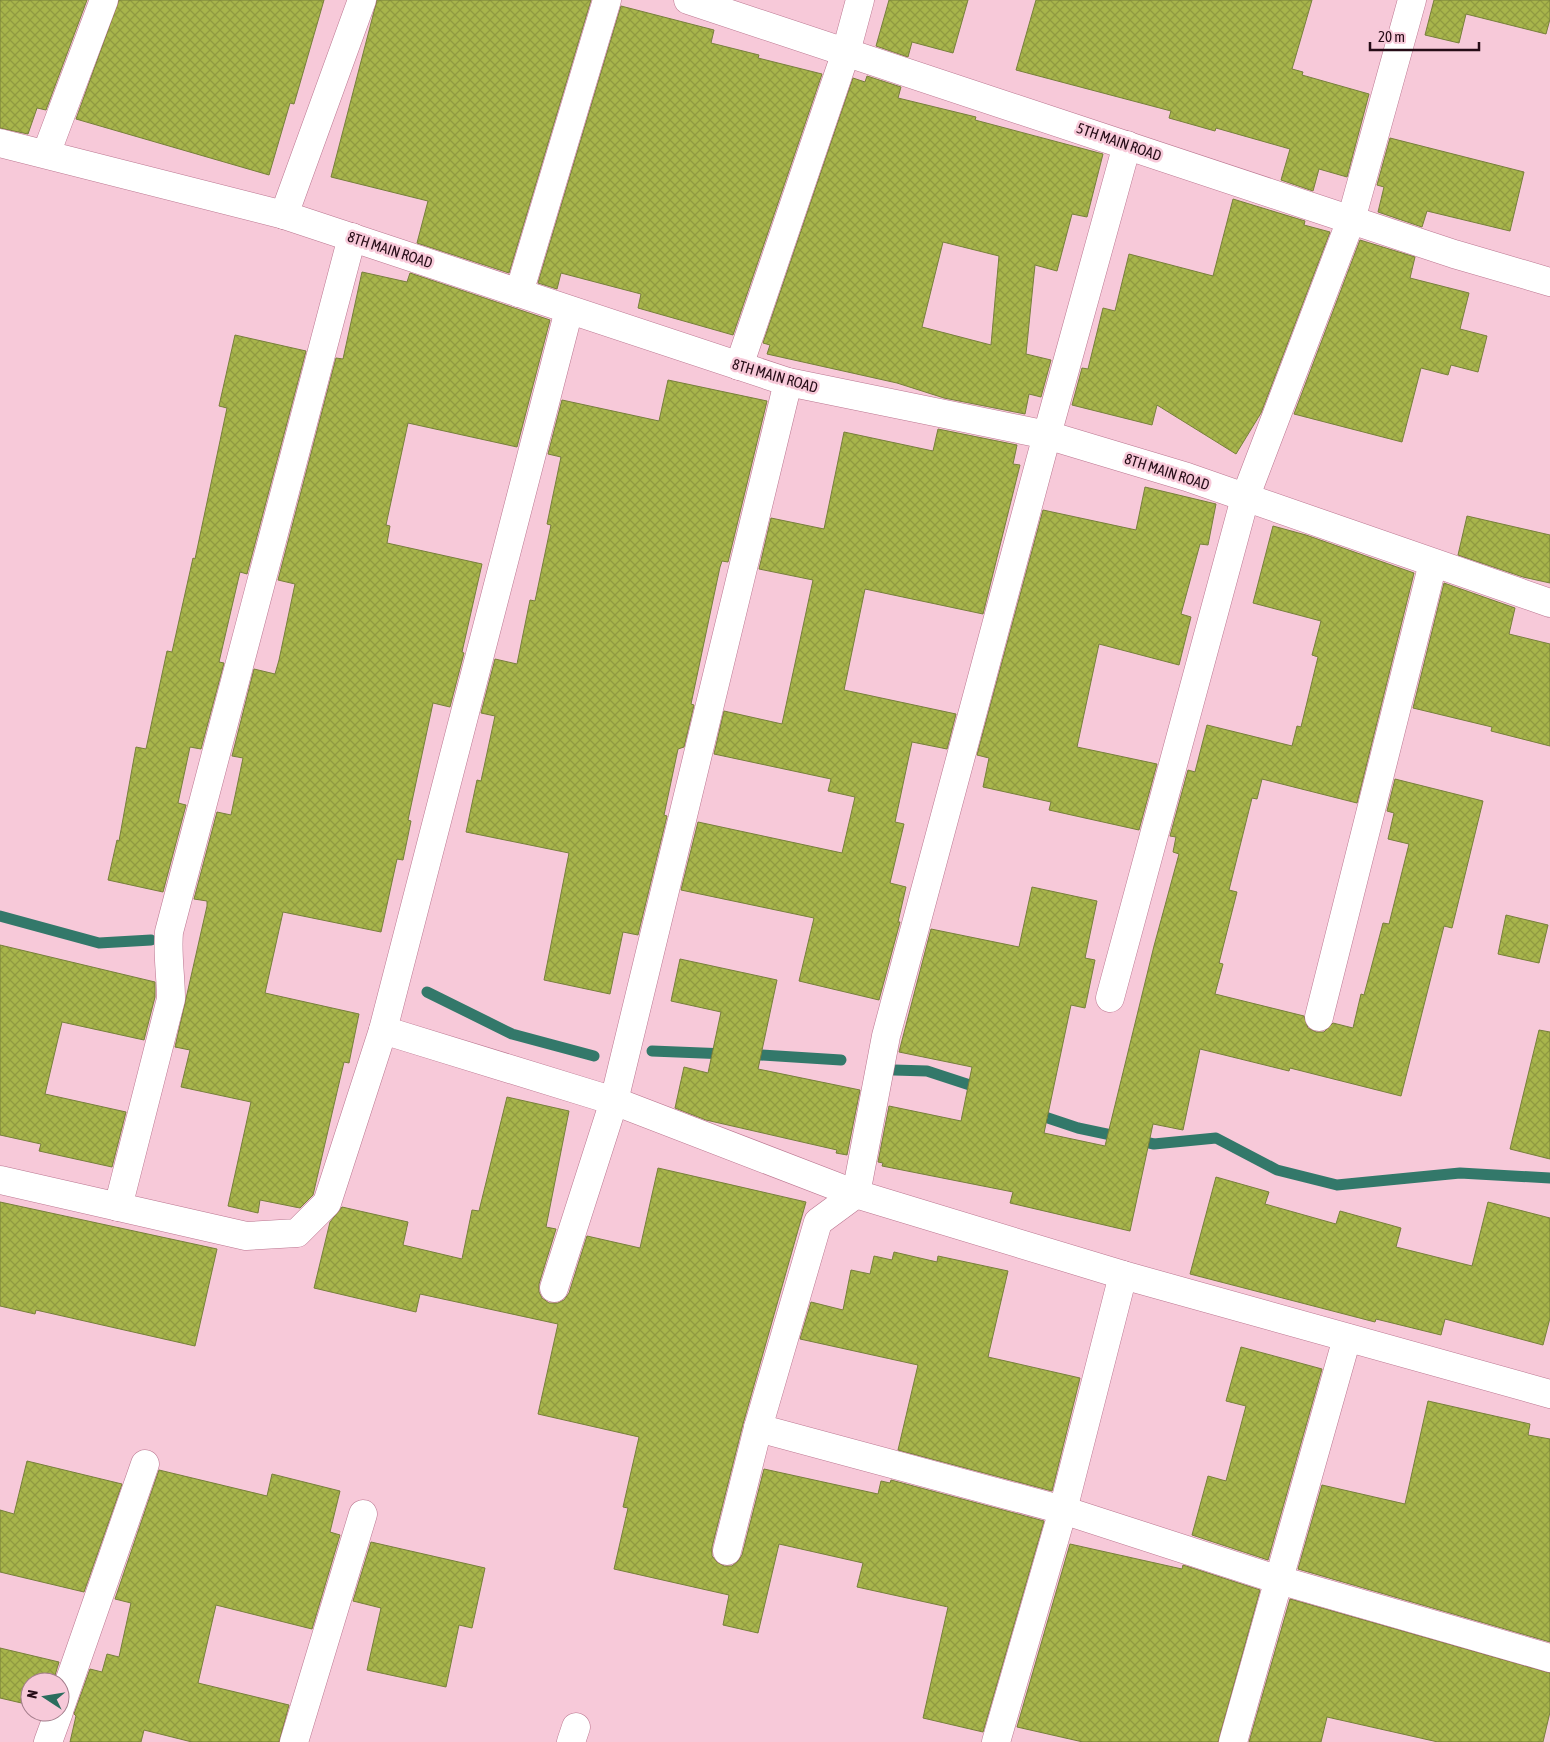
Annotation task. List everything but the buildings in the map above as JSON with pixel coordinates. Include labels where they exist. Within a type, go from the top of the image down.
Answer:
[{"type":"street","points":[[46,154],[104,0]]},
{"type":"street","points":[[284,215],[362,0]]},
{"type":"street","points":[[519,293],[607,0]]},
{"type":"street","name":"5TH MAIN ROAD","points":[[688,0],[1454,254],[1550,282]]},
{"type":"street","points":[[739,366],[846,52],[860,0]]},
{"type":"street","points":[[1110,998],[1245,498],[1351,220],[1412,0]]},
{"type":"street","name":"8TH MAIN ROAD","points":[[0,143],[284,215],[788,382],[1047,435],[1187,477],[1550,603]]},
{"type":"street","points":[[727,1551],[758,1428],[818,1222],[856,1194],[886,1036],[1047,435],[1127,145]]},
{"type":"street","points":[[118,1207],[171,999],[171,975],[167,953],[169,932],[352,237]]},
{"type":"street","points":[[0,1180],[246,1236],[297,1233],[327,1203],[383,1030],[569,310]]},
{"type":"street","points":[[554,1288],[614,1102],[788,382]]},
{"type":"street","points":[[1319,1017],[1433,563]]},
{"type":"street","points":[[383,1030],[614,1102],[856,1194],[1123,1275],[1550,1394]]},
{"type":"street","points":[[996,1742],[1063,1510],[1123,1275]]},
{"type":"street","points":[[1233,1742],[1347,1338]]},
{"type":"street","points":[[758,1428],[1063,1510],[1279,1580],[1550,1658]]},
{"type":"street","points":[[70,1679],[145,1464]]},
{"type":"street","points":[[294,1742],[363,1514]]},
{"type":"street","points":[[48,1742],[55,1722]]},
{"type":"waterway","points":[[0,916],[99,943],[151,940]]},
{"type":"waterway","points":[[427,992],[512,1034],[594,1056]]},
{"type":"waterway","points":[[652,1051],[727,1054]]},
{"type":"waterway","points":[[746,1054],[841,1060]]},
{"type":"waterway","points":[[894,1070],[927,1071],[982,1089]]},
{"type":"waterway","points":[[1033,1113],[1078,1128],[1154,1144],[1216,1138],[1277,1170],[1337,1185],[1460,1173],[1550,1178]]}]
